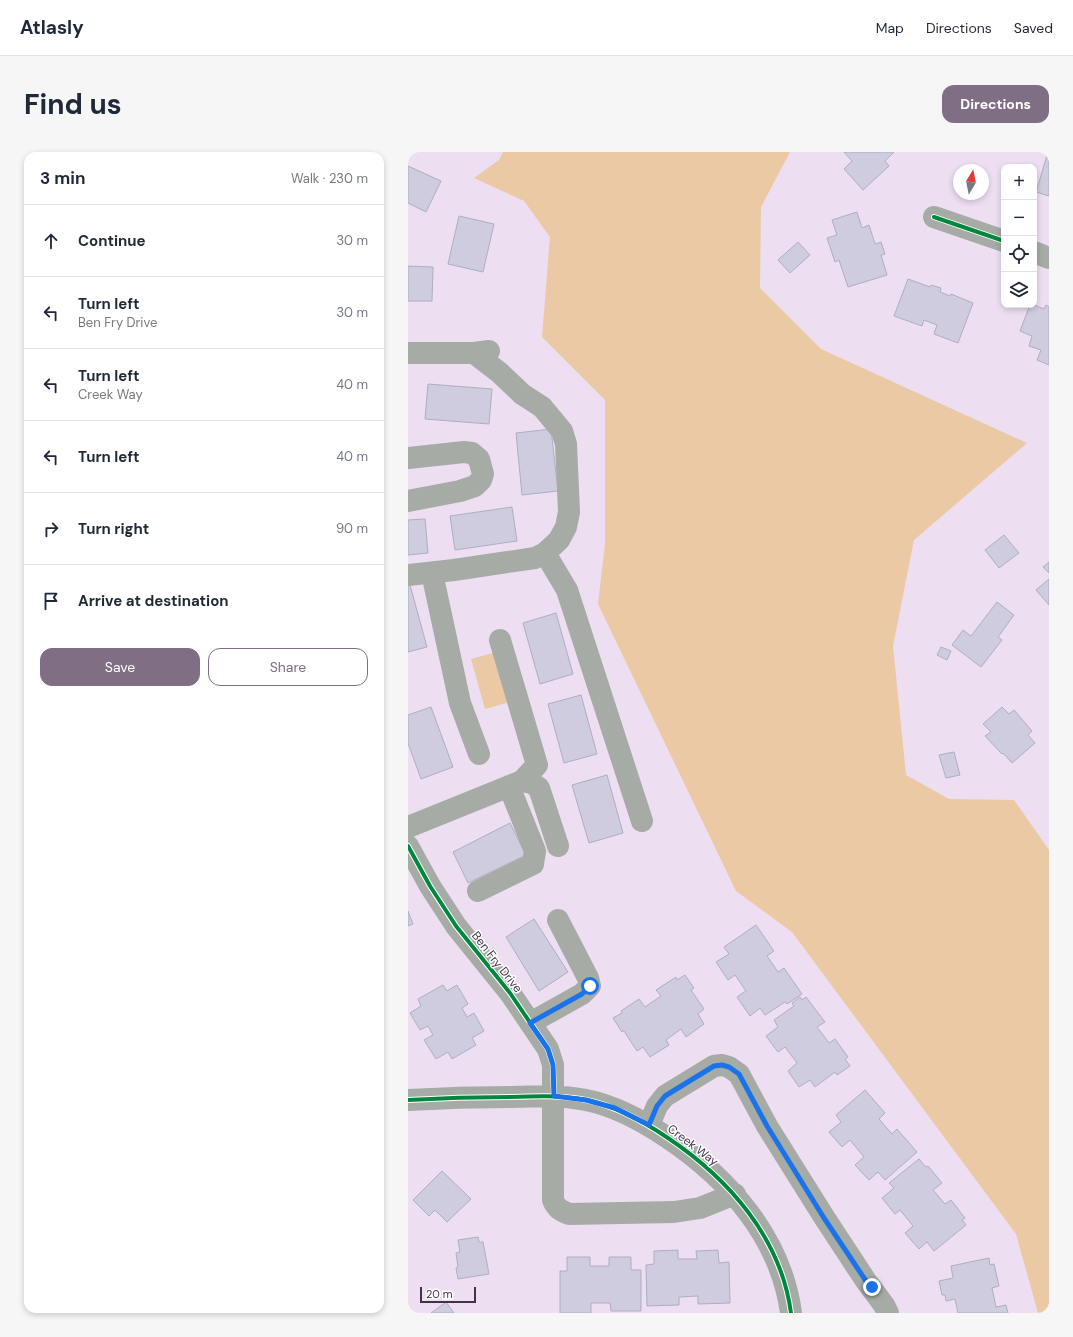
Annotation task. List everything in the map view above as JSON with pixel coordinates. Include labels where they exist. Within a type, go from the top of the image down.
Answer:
[{"type":"street","points":[[934,217],[1001,240]]},
{"type":"street","points":[[1037,253],[1049,258]]},
{"type":"street","points":[[408,353],[484,352],[500,373],[522,394],[542,407],[562,431],[566,444],[569,512],[566,527],[559,540],[546,553],[535,558],[432,573],[408,575]]},
{"type":"street","points":[[408,458],[464,452],[472,453],[479,459],[483,474],[481,480],[475,486],[460,491],[408,501]]},
{"type":"street","points":[[546,553],[567,590],[642,821]]},
{"type":"street","points":[[432,573],[460,702],[479,754]]},
{"type":"street","points":[[408,828],[516,783],[536,765],[500,640]]},
{"type":"street","points":[[516,783],[532,783],[539,788],[558,846]]},
{"type":"street","points":[[478,891],[533,864],[535,851],[516,783]]},
{"type":"street","name":"Ben Fry Drive","points":[[408,846],[430,886],[456,926],[510,993],[548,1049],[553,1065],[553,1200],[556,1206],[561,1211],[569,1214],[674,1212],[700,1208],[734,1194]]},
{"type":"street","points":[[530,1023],[582,994],[590,986],[588,978],[558,920]]},
{"type":"street","points":[[649,1125],[657,1106],[665,1096],[714,1066],[722,1065],[729,1067],[739,1074],[767,1126],[824,1218],[888,1313]]},
{"type":"street","name":"Creek Way","points":[[408,1100],[554,1096],[586,1100],[615,1108],[649,1125],[691,1153],[719,1178],[755,1220],[773,1251],[781,1271],[791,1313]]},
{"type":"shaded area","points":[[503,152],[790,152],[761,207],[760,288],[821,349],[1027,443],[914,540],[893,646],[906,775],[949,799],[1014,800],[1049,850],[1049,1313],[1038,1313],[1016,1234],[792,932],[736,891],[598,604],[605,544],[605,400],[542,337],[550,237],[524,201],[474,178],[499,160]]},
{"type":"shaded area","points":[[496,652],[510,702],[485,709],[471,659]]},
{"type":"building","points":[[844,152],[894,152],[885,161],[889,166],[863,190],[844,169],[852,161]]},
{"type":"building","points":[[1049,152],[1049,196],[1037,192]]},
{"type":"building","points":[[408,166],[441,181],[426,212],[408,203]]},
{"type":"building","points":[[857,212],[862,228],[869,225],[875,244],[881,242],[885,254],[881,255],[887,275],[848,287],[839,260],[835,262],[827,238],[837,235],[832,220]]},
{"type":"building","points":[[459,216],[494,224],[483,272],[448,264]]},
{"type":"building","points":[[798,242],[810,255],[790,273],[778,260]]},
{"type":"building","points":[[408,266],[433,267],[432,301],[408,301]]},
{"type":"building","points":[[908,279],[930,287],[931,285],[941,288],[940,292],[950,296],[951,294],[973,303],[958,343],[934,334],[937,325],[924,320],[922,326],[894,316]]},
{"type":"building","points":[[1046,305],[1049,307],[1049,365],[1037,360],[1041,350],[1029,346],[1032,336],[1020,331],[1029,308],[1037,308],[1037,306],[1044,309]]},
{"type":"building","points":[[428,384],[492,389],[489,424],[425,419]]},
{"type":"building","points":[[551,429],[558,491],[522,495],[516,433]]},
{"type":"building","points":[[512,507],[517,541],[455,550],[450,516]]},
{"type":"building","points":[[425,519],[428,553],[408,555],[408,520]]},
{"type":"building","points":[[1004,535],[1019,553],[999,568],[985,550]]},
{"type":"building","points":[[1049,562],[1049,573],[1043,567]]},
{"type":"building","points":[[1049,579],[1049,605],[1036,590]]},
{"type":"building","points":[[410,585],[427,647],[408,652],[408,586]]},
{"type":"building","points":[[997,602],[1014,615],[998,637],[1002,640],[981,667],[952,645],[963,630],[971,636]]},
{"type":"building","points":[[556,613],[573,674],[540,684],[523,623]]},
{"type":"building","points":[[941,647],[951,651],[947,660],[937,655]]},
{"type":"building","points":[[581,695],[597,754],[564,763],[548,704]]},
{"type":"building","points":[[431,707],[453,767],[421,779],[408,743],[408,715]]},
{"type":"building","points":[[1002,707],[1009,714],[1014,710],[1032,731],[1028,735],[1035,743],[1012,763],[985,736],[991,732],[983,724]]},
{"type":"building","points":[[954,752],[960,775],[946,778],[939,755]]},
{"type":"building","points":[[607,775],[623,833],[589,843],[572,785]]},
{"type":"building","points":[[510,823],[526,855],[468,883],[453,852]]},
{"type":"building","points":[[408,911],[413,924],[408,926]]},
{"type":"building","points":[[534,919],[568,972],[539,991],[506,937]]},
{"type":"building","points":[[756,925],[774,951],[767,956],[778,972],[784,968],[802,994],[787,1004],[785,1002],[765,1015],[760,1008],[750,1016],[737,997],[746,991],[735,975],[728,980],[716,962],[729,954],[724,947]]},
{"type":"building","points":[[685,975],[694,988],[691,990],[704,1009],[698,1014],[704,1024],[686,1037],[681,1029],[666,1040],[669,1045],[650,1057],[643,1047],[637,1051],[624,1031],[622,1032],[613,1018],[622,1013],[621,1011],[639,999],[645,1007],[661,996],[656,990],[676,977],[677,980]]},
{"type":"building","points":[[443,985],[447,991],[457,985],[468,1004],[462,1008],[467,1017],[474,1013],[484,1031],[472,1038],[476,1045],[452,1059],[448,1052],[436,1059],[424,1040],[433,1035],[428,1026],[420,1030],[410,1013],[421,1006],[418,999]]},
{"type":"building","points":[[800,997],[802,1000],[806,997],[825,1022],[817,1027],[829,1043],[835,1039],[848,1057],[845,1059],[850,1066],[837,1075],[835,1072],[815,1087],[810,1080],[799,1087],[788,1071],[797,1063],[785,1047],[778,1052],[766,1036],[778,1027],[774,1020],[794,1006],[792,1003]]},
{"type":"building","points":[[865,1090],[885,1113],[879,1119],[892,1134],[897,1129],[917,1152],[885,1180],[878,1172],[869,1180],[855,1165],[864,1157],[850,1140],[842,1147],[829,1132],[841,1122],[836,1115]]},
{"type":"building","points":[[919,1159],[926,1167],[928,1166],[942,1183],[933,1190],[945,1204],[951,1200],[965,1218],[962,1220],[966,1225],[934,1251],[927,1242],[919,1249],[905,1233],[913,1226],[900,1210],[895,1214],[882,1198],[894,1188],[889,1183]]},
{"type":"building","points":[[442,1171],[471,1199],[447,1222],[435,1210],[429,1216],[413,1200]]},
{"type":"building","points":[[478,1237],[479,1242],[483,1242],[489,1274],[458,1279],[456,1253],[460,1252],[458,1240]]},
{"type":"building","points":[[678,1250],[678,1259],[697,1259],[696,1251],[718,1250],[719,1263],[729,1262],[730,1303],[698,1304],[698,1296],[679,1297],[679,1305],[647,1306],[646,1265],[654,1264],[654,1251]]},
{"type":"building","points":[[567,1257],[590,1257],[590,1266],[609,1266],[609,1257],[631,1257],[631,1270],[641,1270],[641,1311],[611,1311],[610,1303],[591,1303],[591,1313],[560,1313],[560,1271],[567,1271]]},
{"type":"building","points":[[989,1258],[990,1265],[994,1264],[999,1286],[992,1288],[996,1307],[1006,1305],[1008,1313],[958,1313],[955,1299],[946,1301],[945,1295],[942,1295],[939,1281],[953,1278],[951,1266]]},
{"type":"building","points":[[446,1302],[454,1313],[431,1313]]},
{"type":"cycle path","points":[[934,217],[1001,240]]},
{"type":"cycle path","points":[[408,846],[430,886],[456,926],[510,993],[548,1049],[553,1065],[554,1096]]},
{"type":"cycle path","points":[[408,1100],[530,1096],[567,1097],[608,1106],[639,1120],[668,1138],[712,1172],[749,1213],[764,1235],[776,1260],[785,1286],[791,1313]]},
{"type":"route","points":[[590,986],[582,994],[530,1023],[548,1049],[553,1065],[554,1096],[586,1100],[615,1108],[649,1125],[657,1106],[665,1096],[714,1066],[722,1065],[729,1067],[739,1074],[767,1126],[824,1218],[866,1281],[872,1287]]}]
